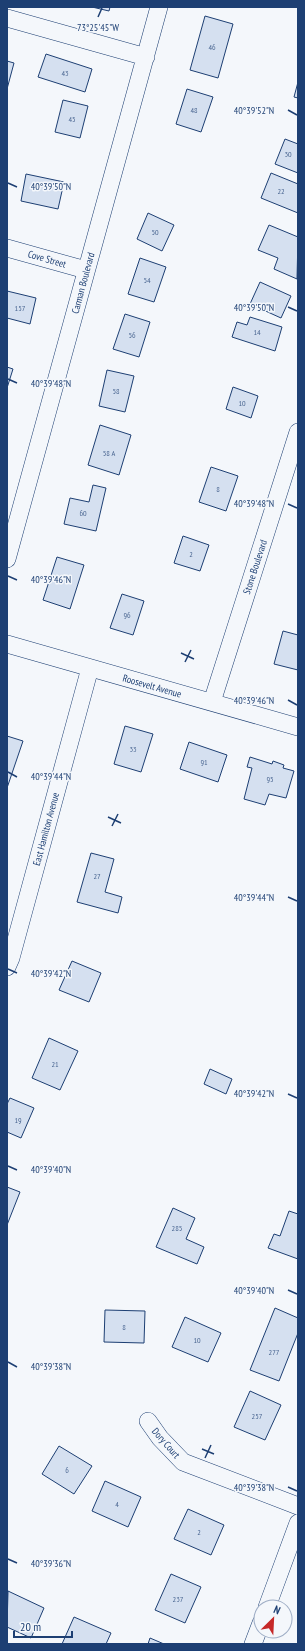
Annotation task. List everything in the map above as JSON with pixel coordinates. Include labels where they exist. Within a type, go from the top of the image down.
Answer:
[{"type":"street","name":"Carman Boulevard","points":[[7,559],[159,7]]},
{"type":"street","points":[[7,18],[146,56]]},
{"type":"street","name":"Cove Street","points":[[7,248],[86,270]]},
{"type":"street","name":"Stone Boulevard","points":[[212,702],[298,432]]},
{"type":"street","name":"Roosevelt Avenue","points":[[7,644],[298,727]]},
{"type":"street","name":"East Hamilton Avenue","points":[[8,961],[90,668]]},
{"type":"street","name":"Dory Court","points":[[148,1421],[160,1438],[183,1462],[298,1506]]},
{"type":"street","points":[[270,1599],[298,1523]]},
{"type":"building","points":[[92,7],[110,7],[109,11]]},
{"type":"building","points":[[205,16],[233,24],[218,78],[190,70]]},
{"type":"building","points":[[46,54],[92,69],[85,92],[38,77]]},
{"type":"building","points":[[7,61],[14,63],[7,89]]},
{"type":"building","points":[[298,82],[298,98],[294,97]]},
{"type":"building","points":[[187,89],[213,97],[201,132],[176,124]]},
{"type":"building","points":[[63,100],[88,106],[80,138],[55,132]]},
{"type":"building","points":[[285,139],[298,144],[298,173],[275,164]]},
{"type":"building","points":[[271,173],[298,184],[298,213],[261,198]]},
{"type":"building","points":[[26,174],[64,182],[58,209],[21,201]]},
{"type":"building","points":[[148,213],[174,225],[162,251],[137,239]]},
{"type":"building","points":[[269,225],[298,237],[297,279],[274,269],[278,258],[258,250]]},
{"type":"building","points":[[140,258],[166,267],[154,302],[128,294]]},
{"type":"building","points":[[260,282],[291,296],[281,318],[250,304]]},
{"type":"building","points":[[7,291],[36,298],[30,324],[7,318]]},
{"type":"building","points":[[125,314],[150,322],[139,357],[113,349]]},
{"type":"building","points":[[250,317],[282,327],[275,351],[232,337],[237,322],[247,325]]},
{"type":"building","points":[[7,367],[13,369],[7,388]]},
{"type":"building","points":[[107,370],[134,376],[125,412],[99,406]]},
{"type":"building","points":[[233,387],[258,396],[251,418],[226,409]]},
{"type":"building","points":[[100,425],[131,435],[119,475],[88,465]]},
{"type":"building","points":[[211,467],[238,476],[226,511],[199,502]]},
{"type":"building","points":[[93,485],[106,488],[96,531],[64,524],[70,498],[89,502]]},
{"type":"building","points":[[183,536],[209,545],[200,571],[174,563]]},
{"type":"building","points":[[57,557],[84,565],[70,609],[43,600]]},
{"type":"building","points":[[122,594],[144,601],[133,635],[110,628]]},
{"type":"building","points":[[283,631],[298,635],[298,670],[274,664]]},
{"type":"building","points":[[125,726],[153,734],[141,772],[114,764]]},
{"type":"building","points":[[7,736],[23,741],[7,788]]},
{"type":"building","points":[[189,742],[227,755],[218,782],[180,769]]},
{"type":"building","points":[[250,757],[272,764],[273,761],[284,765],[283,768],[294,771],[286,798],[269,794],[265,805],[244,799],[252,768],[247,767]]},
{"type":"building","points":[[91,853],[114,859],[105,892],[122,897],[118,913],[77,902]]},
{"type":"building","points":[[72,961],[101,973],[89,1002],[59,990]]},
{"type":"building","points":[[49,1038],[78,1051],[60,1090],[32,1078]]},
{"type":"building","points":[[210,1069],[232,1079],[226,1094],[204,1084]]},
{"type":"building","points":[[10,1098],[34,1108],[21,1138],[7,1132],[7,1104]]},
{"type":"building","points":[[7,1187],[20,1192],[7,1225]]},
{"type":"building","points":[[173,1208],[195,1218],[186,1239],[204,1247],[197,1264],[156,1247]]},
{"type":"building","points":[[289,1211],[298,1214],[298,1259],[268,1248],[274,1234],[280,1236]]},
{"type":"building","points":[[275,1308],[298,1318],[298,1333],[279,1381],[250,1370]]},
{"type":"building","points":[[105,1310],[145,1311],[144,1343],[104,1342]]},
{"type":"building","points":[[185,1317],[221,1333],[208,1362],[172,1347]]},
{"type":"building","points":[[250,1391],[281,1405],[265,1440],[234,1427]]},
{"type":"building","points":[[59,1446],[92,1466],[74,1494],[42,1474]]},
{"type":"building","points":[[105,1481],[141,1497],[128,1527],[92,1511]]},
{"type":"building","points":[[188,1509],[224,1525],[211,1555],[174,1539]]},
{"type":"building","points":[[171,1574],[201,1587],[185,1623],[155,1610]]},
{"type":"building","points":[[8,1591],[44,1608],[31,1638],[7,1627]]},
{"type":"building","points":[[74,1617],[111,1633],[106,1644],[62,1644]]},
{"type":"building","points":[[150,1638],[164,1644],[148,1644]]}]
